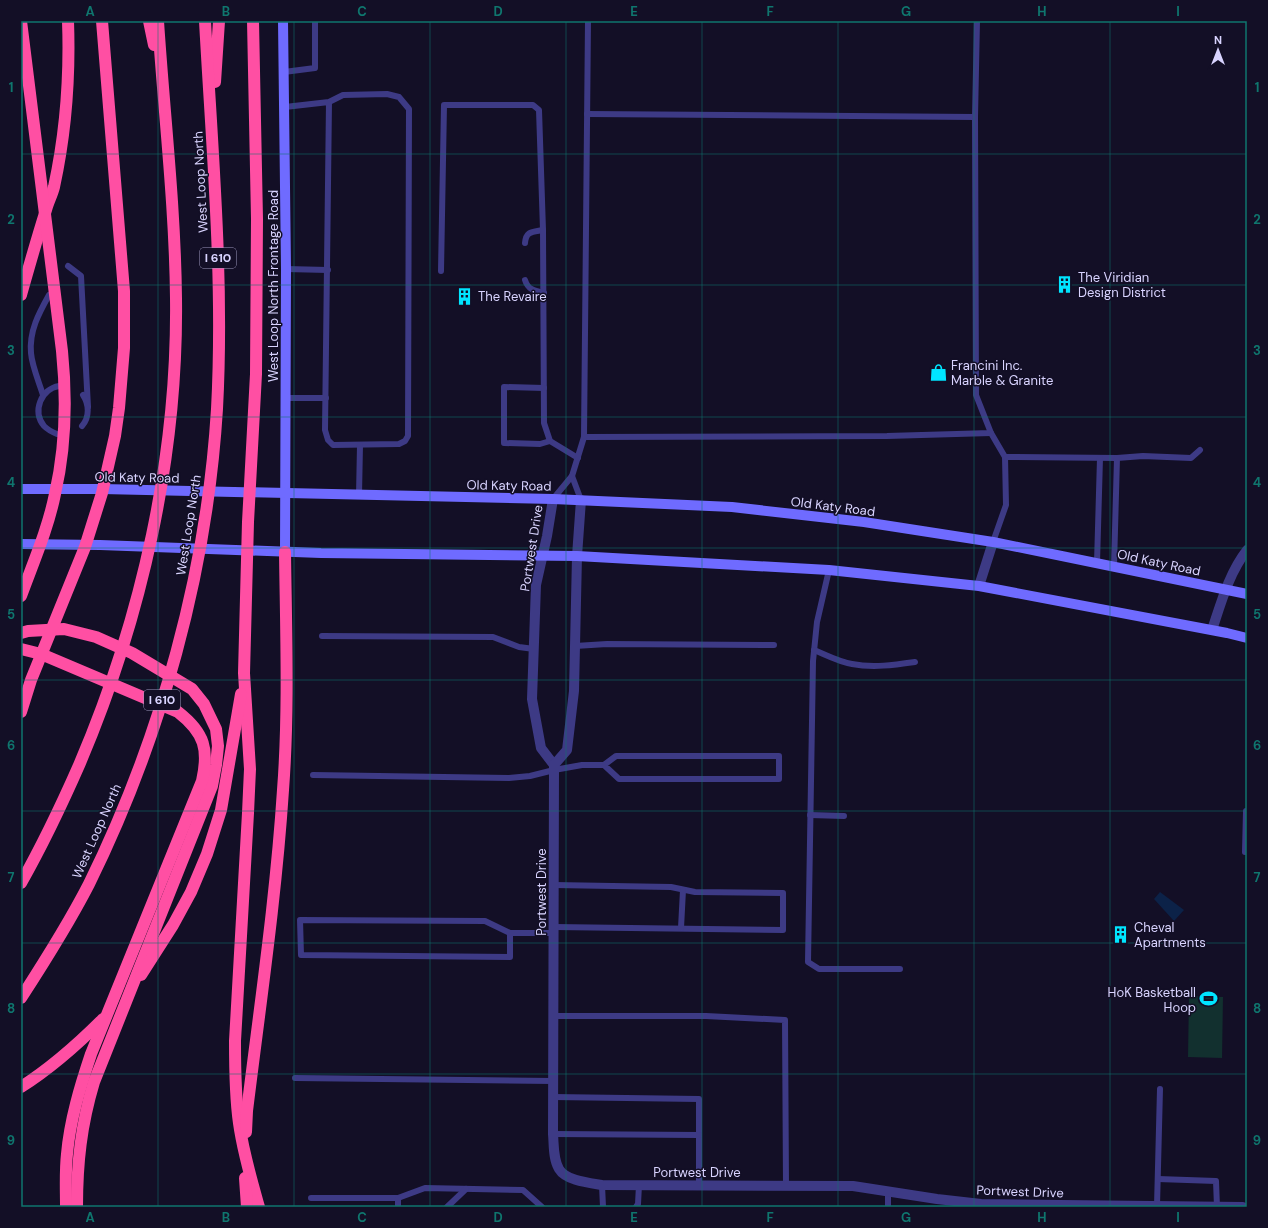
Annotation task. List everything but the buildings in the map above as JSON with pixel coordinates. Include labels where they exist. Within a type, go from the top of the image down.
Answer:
[{"type":"highway","points":[[21,596],[47,524],[55,495],[62,460],[66,421],[62,351],[22,21]]},
{"type":"highway","points":[[21,295],[46,210],[54,189],[64,131],[68,90],[68,21]]},
{"type":"highway","points":[[22,705],[86,547],[115,436],[122,382],[124,348],[124,291],[102,21]]},
{"type":"highway","points":[[149,21],[162,89]]},
{"type":"highway","points":[[21,883],[56,814],[93,730],[130,622],[143,574],[160,492],[168,438],[174,374],[176,298],[173,217],[162,89],[158,21]]},
{"type":"highway","name":"West Loop North","points":[[21,998],[65,928],[92,877],[112,834],[136,775],[165,691],[188,604],[202,528],[213,447],[218,375],[218,263],[206,21]]},
{"type":"highway","points":[[212,141],[219,21]]},
{"type":"highway","points":[[253,21],[257,220],[256,374],[248,522],[244,673],[250,769],[235,1070],[236,1098],[243,1146],[259,1207]]},
{"type":"highway","points":[[247,1207],[245,1150],[247,1112],[275,880],[284,788],[287,667],[285,552]]},
{"type":"highway","points":[[21,632],[64,629],[96,637],[132,653],[192,689],[204,704],[216,729],[218,746],[212,786],[102,1059],[81,1107],[77,1207]]},
{"type":"highway","points":[[21,649],[41,654],[178,712],[190,722],[198,733],[205,747],[206,764],[202,781],[91,1054],[81,1107],[67,1154],[66,1207]]},
{"type":"highway","points":[[21,1087],[40,1075],[68,1052],[119,1002],[142,974],[156,953],[191,892],[207,854],[221,810],[244,673]]},
{"type":"main road","name":"West Loop North Frontage Road","points":[[284,21],[286,269],[285,552]]},
{"type":"main road","name":"Old Katy Road","points":[[21,488],[553,499],[732,507],[864,522],[993,542],[1244,593]]},
{"type":"main road","points":[[21,544],[100,544],[285,552],[577,556],[829,570],[979,586],[1246,636]]},
{"type":"street","name":"Portwest Drive","points":[[553,499],[536,585],[532,699],[541,748],[554,767],[553,1134],[555,1157],[559,1169],[570,1177],[585,1183],[602,1185],[853,1186],[937,1203],[1019,1206],[1243,1207]]},
{"type":"street","points":[[554,767],[566,750],[574,691],[577,556],[581,500]]},
{"type":"street","points":[[979,586],[993,542]]},
{"type":"street","points":[[1212,630],[1226,589],[1240,559],[1247,550]]},
{"type":"lane","points":[[284,72],[315,68],[315,21]]},
{"type":"lane","points":[[553,499],[572,476],[584,437],[588,21]]},
{"type":"lane","points":[[977,21],[975,117],[976,395],[991,433],[1005,457],[1006,505],[993,542]]},
{"type":"lane","points":[[285,107],[329,102],[343,95],[387,94],[399,97],[409,109],[408,436],[405,441],[399,444],[333,445],[328,440],[325,430],[329,102]]},
{"type":"lane","points":[[441,271],[444,105],[533,105],[539,110],[543,230],[544,423],[550,441],[578,458]]},
{"type":"lane","points":[[587,114],[975,117]]},
{"type":"lane","points":[[525,243],[525,237],[528,234],[543,230]]},
{"type":"lane","points":[[68,266],[81,276],[88,407],[87,415],[82,426]]},
{"type":"lane","points":[[286,269],[328,270]]},
{"type":"lane","points":[[525,280],[527,285],[532,290],[544,293]]},
{"type":"lane","points":[[43,395],[31,354],[31,339],[36,317],[49,294]]},
{"type":"lane","points":[[57,434],[43,425],[39,418],[38,410],[39,402],[43,395],[49,389],[59,386]]},
{"type":"lane","points":[[544,388],[504,387],[504,443],[540,444],[550,441]]},
{"type":"lane","points":[[83,395],[86,399],[88,407]]},
{"type":"lane","points":[[286,398],[326,398]]},
{"type":"lane","points":[[584,437],[879,436],[991,433]]},
{"type":"lane","points":[[359,495],[360,445]]},
{"type":"lane","points":[[1005,457],[1117,458],[1143,456],[1191,458],[1200,450]]},
{"type":"lane","points":[[1097,563],[1100,458]]},
{"type":"lane","points":[[1114,566],[1117,458]]},
{"type":"lane","points":[[572,476],[581,500]]},
{"type":"lane","points":[[829,570],[817,622],[812,661],[808,962],[819,969],[900,969]]},
{"type":"lane","points":[[322,636],[493,637],[519,647],[534,649]]},
{"type":"lane","points":[[575,646],[607,644],[774,645]]},
{"type":"lane","points":[[814,650],[851,664],[874,666],[915,662]]},
{"type":"lane","points":[[313,775],[509,778],[530,776],[554,767],[604,765],[616,756],[779,756],[779,779],[619,779],[604,765]]},
{"type":"lane","points":[[1245,852],[1247,811]]},
{"type":"lane","points":[[810,816],[844,816]]},
{"type":"lane","points":[[510,933],[510,957],[301,955],[300,920],[485,922],[510,933],[554,930],[681,928],[783,930],[783,893],[695,892],[671,886],[554,885]]},
{"type":"lane","points":[[681,928],[683,890]]},
{"type":"lane","points":[[554,1016],[706,1016],[785,1020],[786,1186]]},
{"type":"lane","points":[[295,1078],[553,1081]]},
{"type":"lane","points":[[1157,1206],[1160,1089]]},
{"type":"lane","points":[[553,1097],[699,1099],[699,1185]]},
{"type":"lane","points":[[553,1134],[699,1135]]},
{"type":"lane","points":[[1158,1179],[1216,1181],[1217,1207]]},
{"type":"lane","points":[[602,1185],[603,1207]]},
{"type":"lane","points":[[636,1207],[638,1204],[639,1185]]},
{"type":"lane","points":[[312,1198],[398,1198],[425,1188],[523,1190],[542,1207]]},
{"type":"lane","points":[[447,1207],[466,1189]]},
{"type":"lane","points":[[888,1192],[888,1207]]},
{"type":"lane","points":[[398,1198],[398,1207]]},
{"type":"green space","points":[[1189,996],[1223,997],[1222,1058],[1188,1057]]},
{"type":"water","points":[[1160,892],[1184,910],[1174,921],[1154,899]]},
{"type":"place","name":"The Viridian Design District","points":[[1065,284]]},
{"type":"place","name":"The Revaire","points":[[465,296]]},
{"type":"place","name":"Francini Inc. Marble & Granite","points":[[938,372]]},
{"type":"place","name":"Cheval Apartments","points":[[1121,934]]},
{"type":"place","name":"HoK Basketball Hoop","points":[[1209,999]]}]
